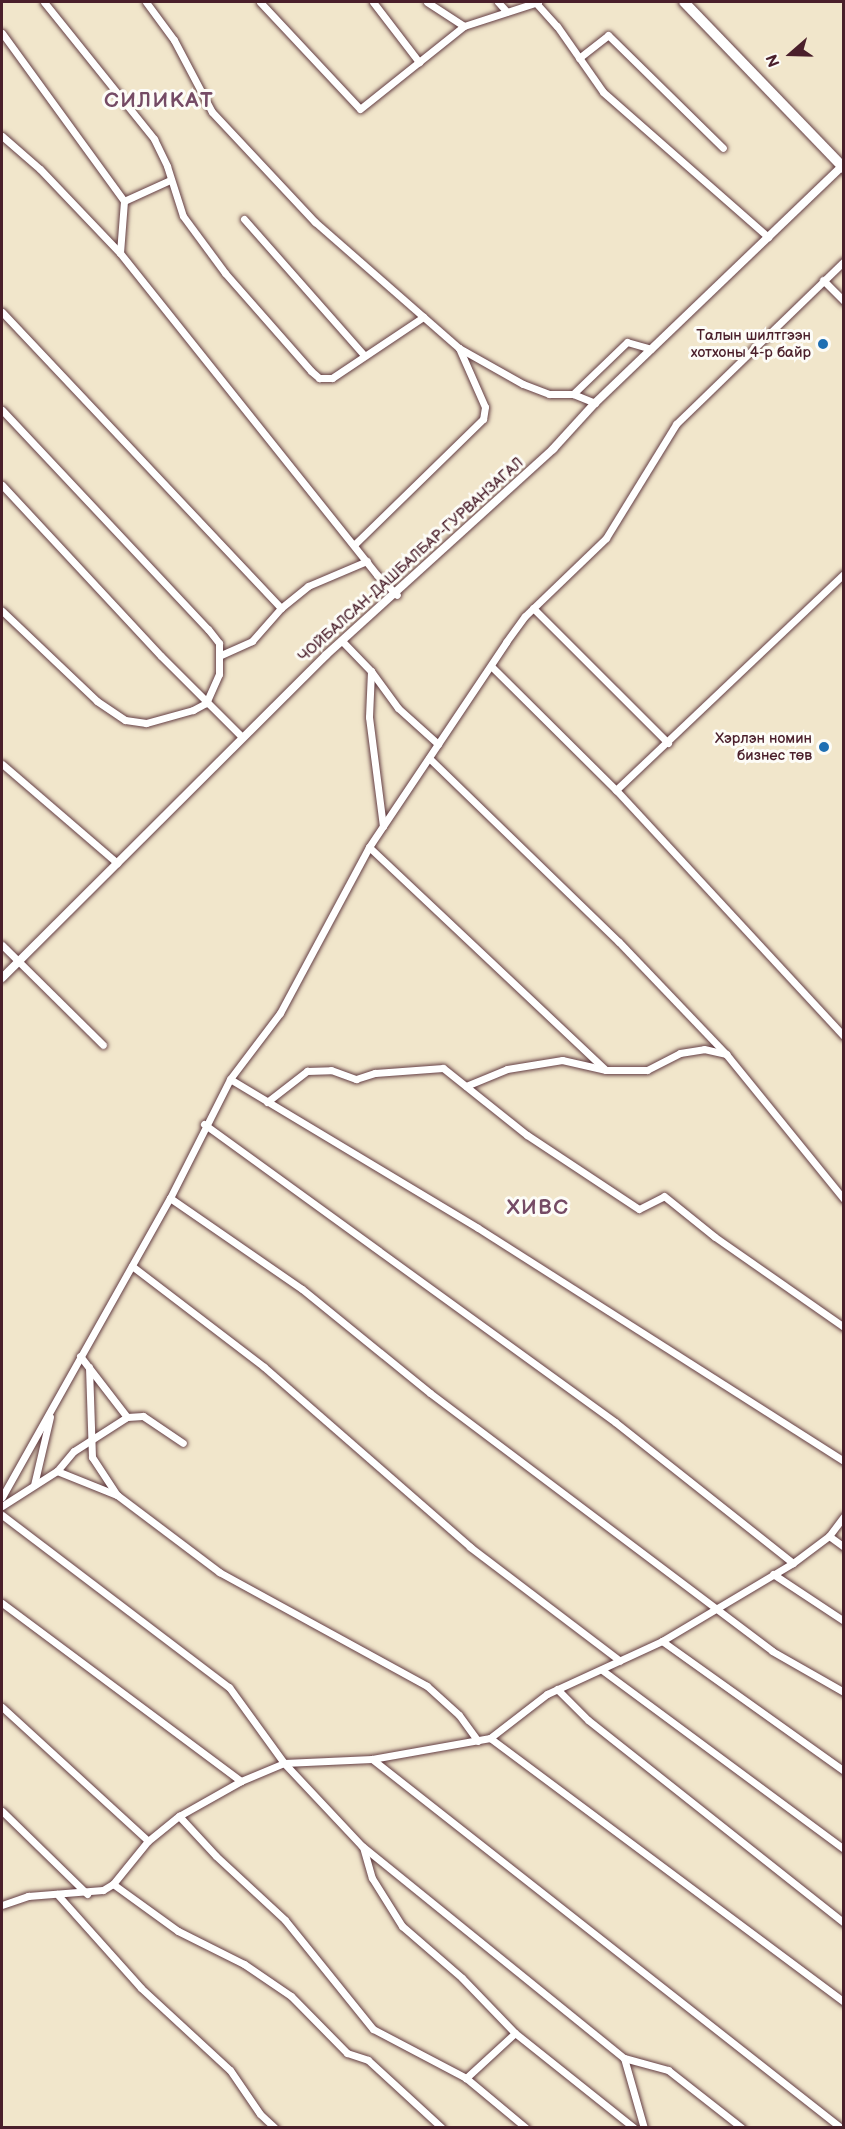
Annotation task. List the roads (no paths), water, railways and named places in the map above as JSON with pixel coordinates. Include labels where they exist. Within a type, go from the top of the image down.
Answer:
[{"type":"main road","points":[[684,2],[843,166]]},
{"type":"street","points":[[44,2],[154,139],[183,216],[225,273],[319,378],[332,378],[423,317]]},
{"type":"street","points":[[146,2],[174,40],[212,112],[315,222],[459,348],[523,384],[549,394],[573,394],[595,403]]},
{"type":"street","points":[[260,2],[360,109],[464,26],[537,2],[603,92],[768,237]]},
{"type":"street","points":[[373,2],[419,62]]},
{"type":"street","points":[[427,2],[464,26]]},
{"type":"street","points":[[498,2],[507,12]]},
{"type":"street","points":[[2,33],[124,201],[120,253]]},
{"type":"street","points":[[579,58],[608,35],[723,148]]},
{"type":"street","points":[[2,136],[40,169],[120,253],[367,561],[397,594]]},
{"type":"street","name":"ЧОЙБАЛСАН-ДАШБАЛБАР-ГУРВАНЗАГАЛ","points":[[2,978],[242,737],[342,641],[397,594],[552,449],[595,403],[843,166]]},
{"type":"street","points":[[124,201],[170,180]]},
{"type":"street","points":[[244,219],[364,355]]},
{"type":"street","points":[[2,1497],[170,1198],[204,1124],[230,1079],[280,1012],[369,847],[438,744],[533,608],[606,538],[676,424],[843,261]]},
{"type":"street","points":[[823,280],[843,301]]},
{"type":"street","points":[[2,312],[281,608]]},
{"type":"street","points":[[573,394],[627,342],[651,350]]},
{"type":"street","points":[[355,544],[483,419],[485,407],[459,348]]},
{"type":"street","points":[[2,410],[208,629],[219,643],[221,655],[219,674],[206,703],[172,718],[146,723],[125,720],[97,701],[2,611]]},
{"type":"street","points":[[2,485],[206,703],[242,737]]},
{"type":"street","points":[[221,655],[252,641],[281,608],[308,586],[367,561]]},
{"type":"street","points":[[616,790],[843,574]]},
{"type":"street","points":[[533,608],[668,743]]},
{"type":"street","points":[[342,641],[371,671],[398,708],[438,744]]},
{"type":"street","points":[[492,668],[616,790],[843,1036]]},
{"type":"street","points":[[371,671],[369,717],[383,826]]},
{"type":"street","points":[[429,758],[619,942],[726,1054],[843,1199]]},
{"type":"street","points":[[2,764],[117,863]]},
{"type":"street","points":[[369,847],[606,1070]]},
{"type":"street","points":[[2,945],[20,959],[102,1045]]},
{"type":"street","points":[[466,1086],[507,1069],[562,1060],[606,1070],[647,1070],[680,1053],[704,1049],[726,1054]]},
{"type":"street","points":[[267,1102],[307,1071],[331,1070],[356,1079],[375,1073],[444,1068],[527,1135],[639,1209],[664,1196],[715,1238],[843,1328]]},
{"type":"street","points":[[230,1079],[478,1228],[843,1461]]},
{"type":"street","points":[[204,1124],[615,1422],[793,1563]]},
{"type":"street","points":[[170,1198],[302,1289],[430,1393],[771,1652],[843,1692]]},
{"type":"street","points":[[132,1266],[264,1366],[470,1547],[620,1661]]},
{"type":"street","points":[[80,1356],[127,1417]]},
{"type":"street","points":[[89,1367],[90,1440],[96,1467],[117,1495]]},
{"type":"street","points":[[34,1485],[51,1409]]},
{"type":"street","points":[[2,1506],[57,1471],[90,1440],[127,1417],[143,1416],[183,1443]]},
{"type":"street","points":[[57,1471],[117,1495],[219,1572],[427,1686],[459,1715],[478,1741]]},
{"type":"street","points":[[2,1515],[229,1687],[284,1763],[362,1846],[624,2058],[668,2070],[742,2127]]},
{"type":"street","points":[[2,1905],[28,1896],[87,1894],[112,1884],[148,1841],[179,1816],[241,1781],[284,1763],[372,1759],[490,1738],[557,1689],[662,1641],[793,1563],[829,1536],[843,1516]]},
{"type":"street","points":[[829,1536],[843,1547]]},
{"type":"street","points":[[773,1574],[843,1621]]},
{"type":"street","points":[[2,1603],[241,1781]]},
{"type":"street","points":[[662,1641],[843,1771]]},
{"type":"street","points":[[602,1670],[843,1849]]},
{"type":"street","points":[[557,1689],[588,1720],[843,1923]]},
{"type":"street","points":[[2,1707],[148,1841]]},
{"type":"street","points":[[490,1738],[843,2002]]},
{"type":"street","points":[[372,1759],[841,2127]]},
{"type":"street","points":[[2,1811],[87,1894]]},
{"type":"street","points":[[179,1816],[216,1856],[285,1920],[373,2029],[466,2078],[526,2127]]},
{"type":"street","points":[[362,1846],[372,1878],[402,1926],[462,1978],[515,2033],[634,2127]]},
{"type":"street","points":[[112,1884],[178,1931],[244,1964],[291,1996],[347,2052],[368,2060],[442,2127]]},
{"type":"street","points":[[57,1894],[141,1988],[230,2070],[260,2114],[275,2127]]},
{"type":"street","points":[[466,2078],[515,2033]]},
{"type":"street","points":[[624,2058],[644,2127]]},
{"type":"place","name":"Талын шилтгээн хотхоны 4-р байр","points":[[823,344]]},
{"type":"place","name":"Хэрлэн номин бизнес төв","points":[[824,747]]},
{"type":"district","name":"СИЛИКАТ","points":[[159,101]]},
{"type":"district","name":"ХИВС","points":[[538,1208]]}]
